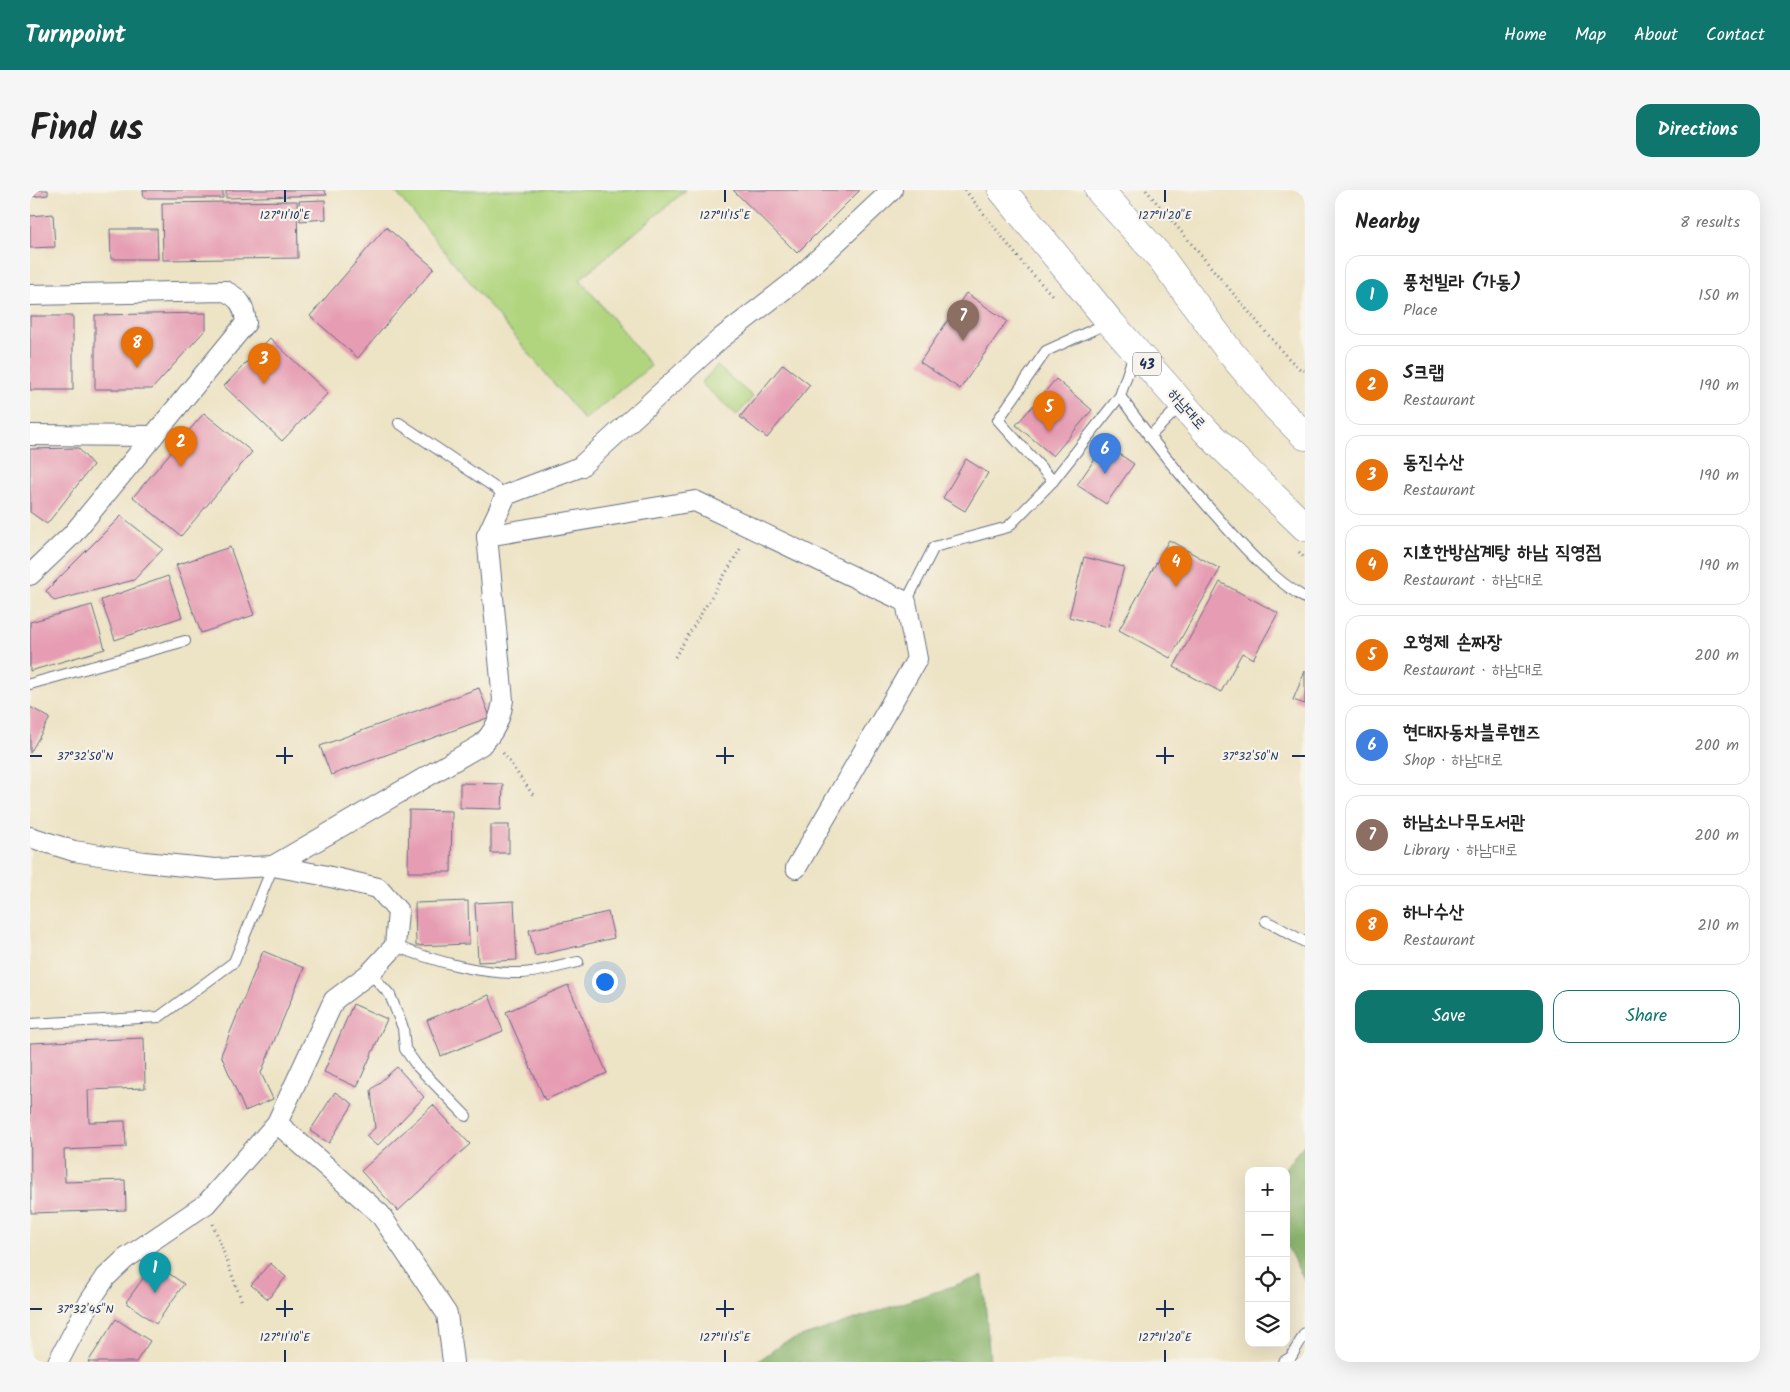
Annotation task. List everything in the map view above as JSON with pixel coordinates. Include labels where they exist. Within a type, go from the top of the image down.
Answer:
[{"type":"main road","name":"하남대로","points":[[1002,190],[1110,322],[1207,432],[1305,528]]},
{"type":"main road","points":[[1099,190],[1161,258],[1230,352],[1305,436]]},
{"type":"street","points":[[272,866],[482,745],[490,736],[502,713],[503,700],[487,536],[506,494],[580,468],[720,339],[796,280],[892,190]]},
{"type":"street","points":[[30,295],[225,291],[236,296],[244,309],[246,323],[72,535],[30,575]]},
{"type":"street","points":[[30,434],[153,436]]},
{"type":"street","points":[[487,536],[695,500],[906,602],[917,659],[796,868]]},
{"type":"street","points":[[30,838],[74,851],[144,862],[215,869],[272,866],[378,888],[398,911],[395,946],[370,973],[334,1000],[277,1123],[206,1204],[125,1259],[106,1277],[90,1301],[58,1362]]},
{"type":"street","points":[[277,1123],[380,1214],[447,1314],[454,1362]]},
{"type":"lane","points":[[1053,481],[998,420],[1046,351],[1110,322]]},
{"type":"lane","points":[[906,602],[934,548],[1008,527],[1053,481],[1120,396],[1136,351]]},
{"type":"lane","points":[[1120,396],[1149,437],[1240,543],[1291,590],[1305,598]]},
{"type":"lane","points":[[1149,437],[1182,404]]},
{"type":"lane","points":[[399,423],[506,494]]},
{"type":"lane","points":[[30,684],[185,641]]},
{"type":"lane","points":[[30,1024],[159,1017],[234,962],[272,866]]},
{"type":"lane","points":[[1266,921],[1305,942]]},
{"type":"lane","points":[[395,946],[433,960],[481,970],[522,973],[578,962]]},
{"type":"lane","points":[[370,973],[390,995],[403,1028],[405,1049],[417,1066],[466,1116]]},
{"type":"lane","points":[[1284,1362],[1291,1356],[1305,1333]]},
{"type":"path","points":[[1146,190],[1286,356],[1301,370],[1305,370]]},
{"type":"path","points":[[674,657],[752,528]]},
{"type":"path","points":[[490,736],[533,795]]},
{"type":"path","points":[[206,1204],[242,1302]]},
{"type":"green space","points":[[394,190],[686,190],[580,279],[651,366],[584,420]]},
{"type":"green space","points":[[717,366],[753,397],[737,415],[701,383]]},
{"type":"green space","points":[[1305,1143],[1305,1282],[1290,1252],[1290,1167],[1286,1167]]},
{"type":"green space","points":[[983,1276],[990,1362],[757,1362],[783,1343]]},
{"type":"building","points":[[30,190],[48,190],[48,195],[30,197]]},
{"type":"building","points":[[143,190],[223,190],[223,198],[144,198]]},
{"type":"building","points":[[226,190],[324,190],[327,195],[226,198]]},
{"type":"building","points":[[733,190],[860,190],[797,253]]},
{"type":"building","points":[[325,200],[326,219],[300,221],[299,201]]},
{"type":"building","points":[[297,201],[298,258],[163,260],[162,203]]},
{"type":"building","points":[[53,214],[55,247],[30,248],[30,216]]},
{"type":"building","points":[[386,227],[434,268],[358,358],[310,316]]},
{"type":"building","points":[[110,229],[157,229],[158,259],[111,259]]},
{"type":"building","points":[[966,293],[1007,321],[960,389],[920,362]]},
{"type":"building","points":[[206,313],[206,329],[152,389],[95,389],[95,315]]},
{"type":"building","points":[[30,316],[73,316],[73,390],[30,390]]},
{"type":"building","points":[[270,338],[328,393],[282,441],[224,386]]},
{"type":"building","points":[[783,364],[810,385],[767,438],[740,417]]},
{"type":"building","points":[[1056,379],[1092,410],[1053,456],[1016,425]]},
{"type":"building","points":[[204,413],[252,452],[181,536],[133,497]]},
{"type":"building","points":[[1105,444],[1134,464],[1106,504],[1077,485]]},
{"type":"building","points":[[78,448],[93,465],[47,524],[30,512],[30,449]]},
{"type":"building","points":[[966,459],[988,473],[965,511],[943,498]]},
{"type":"building","points":[[121,516],[163,549],[134,580],[54,601],[46,591]]},
{"type":"building","points":[[1169,540],[1220,569],[1170,658],[1119,630]]},
{"type":"building","points":[[230,547],[254,615],[201,633],[176,565]]},
{"type":"building","points":[[1084,557],[1124,567],[1108,627],[1069,617]]},
{"type":"building","points":[[168,576],[182,617],[115,640],[101,600]]},
{"type":"building","points":[[1220,582],[1278,613],[1253,659],[1242,653],[1221,692],[1174,667]]},
{"type":"building","points":[[92,605],[105,649],[30,671],[30,622]]},
{"type":"building","points":[[1305,671],[1305,704],[1293,700]]},
{"type":"building","points":[[479,688],[490,717],[331,775],[320,746]]},
{"type":"building","points":[[30,707],[50,718],[30,753]]},
{"type":"building","points":[[460,783],[503,784],[502,809],[460,808]]},
{"type":"building","points":[[409,810],[452,811],[451,872],[408,872]]},
{"type":"building","points":[[491,825],[509,825],[509,853],[491,853]]},
{"type":"building","points":[[468,901],[469,944],[416,946],[415,903]]},
{"type":"building","points":[[514,901],[517,960],[478,962],[475,903]]},
{"type":"building","points":[[608,912],[614,938],[535,956],[529,930]]},
{"type":"building","points":[[263,951],[304,968],[261,1073],[273,1099],[245,1111],[221,1055]]},
{"type":"building","points":[[568,985],[607,1073],[545,1100],[506,1012]]},
{"type":"building","points":[[489,995],[503,1031],[441,1056],[427,1020]]},
{"type":"building","points":[[353,1004],[387,1019],[357,1087],[324,1072]]},
{"type":"building","points":[[144,1038],[145,1088],[88,1090],[89,1122],[125,1121],[126,1147],[64,1150],[65,1182],[125,1180],[126,1210],[31,1213],[30,1043]]},
{"type":"building","points":[[397,1067],[424,1097],[377,1146],[366,1136],[375,1128],[371,1090]]},
{"type":"building","points":[[335,1092],[353,1104],[329,1143],[310,1131]]},
{"type":"building","points":[[433,1105],[470,1144],[398,1211],[361,1171]]},
{"type":"building","points":[[154,1263],[184,1284],[156,1324],[126,1302]]},
{"type":"building","points":[[270,1263],[286,1277],[268,1299],[251,1285]]},
{"type":"building","points":[[116,1319],[150,1341],[136,1362],[88,1362]]},
{"type":"place","name":"하남소나무도서관","points":[[963,341]]},
{"type":"place","name":"하나수산","points":[[137,368]]},
{"type":"place","name":"동진수산","points":[[264,384]]},
{"type":"place","name":"오형제 손짜장","points":[[1049,432]]},
{"type":"place","name":"S크랩","points":[[181,467]]},
{"type":"place","name":"현대자동차블루핸즈","points":[[1105,474]]},
{"type":"place","name":"지호한방삼계탕 하남 직영점","points":[[1176,587]]},
{"type":"place","name":"풍천빌라 (가동)","points":[[155,1293]]}]
